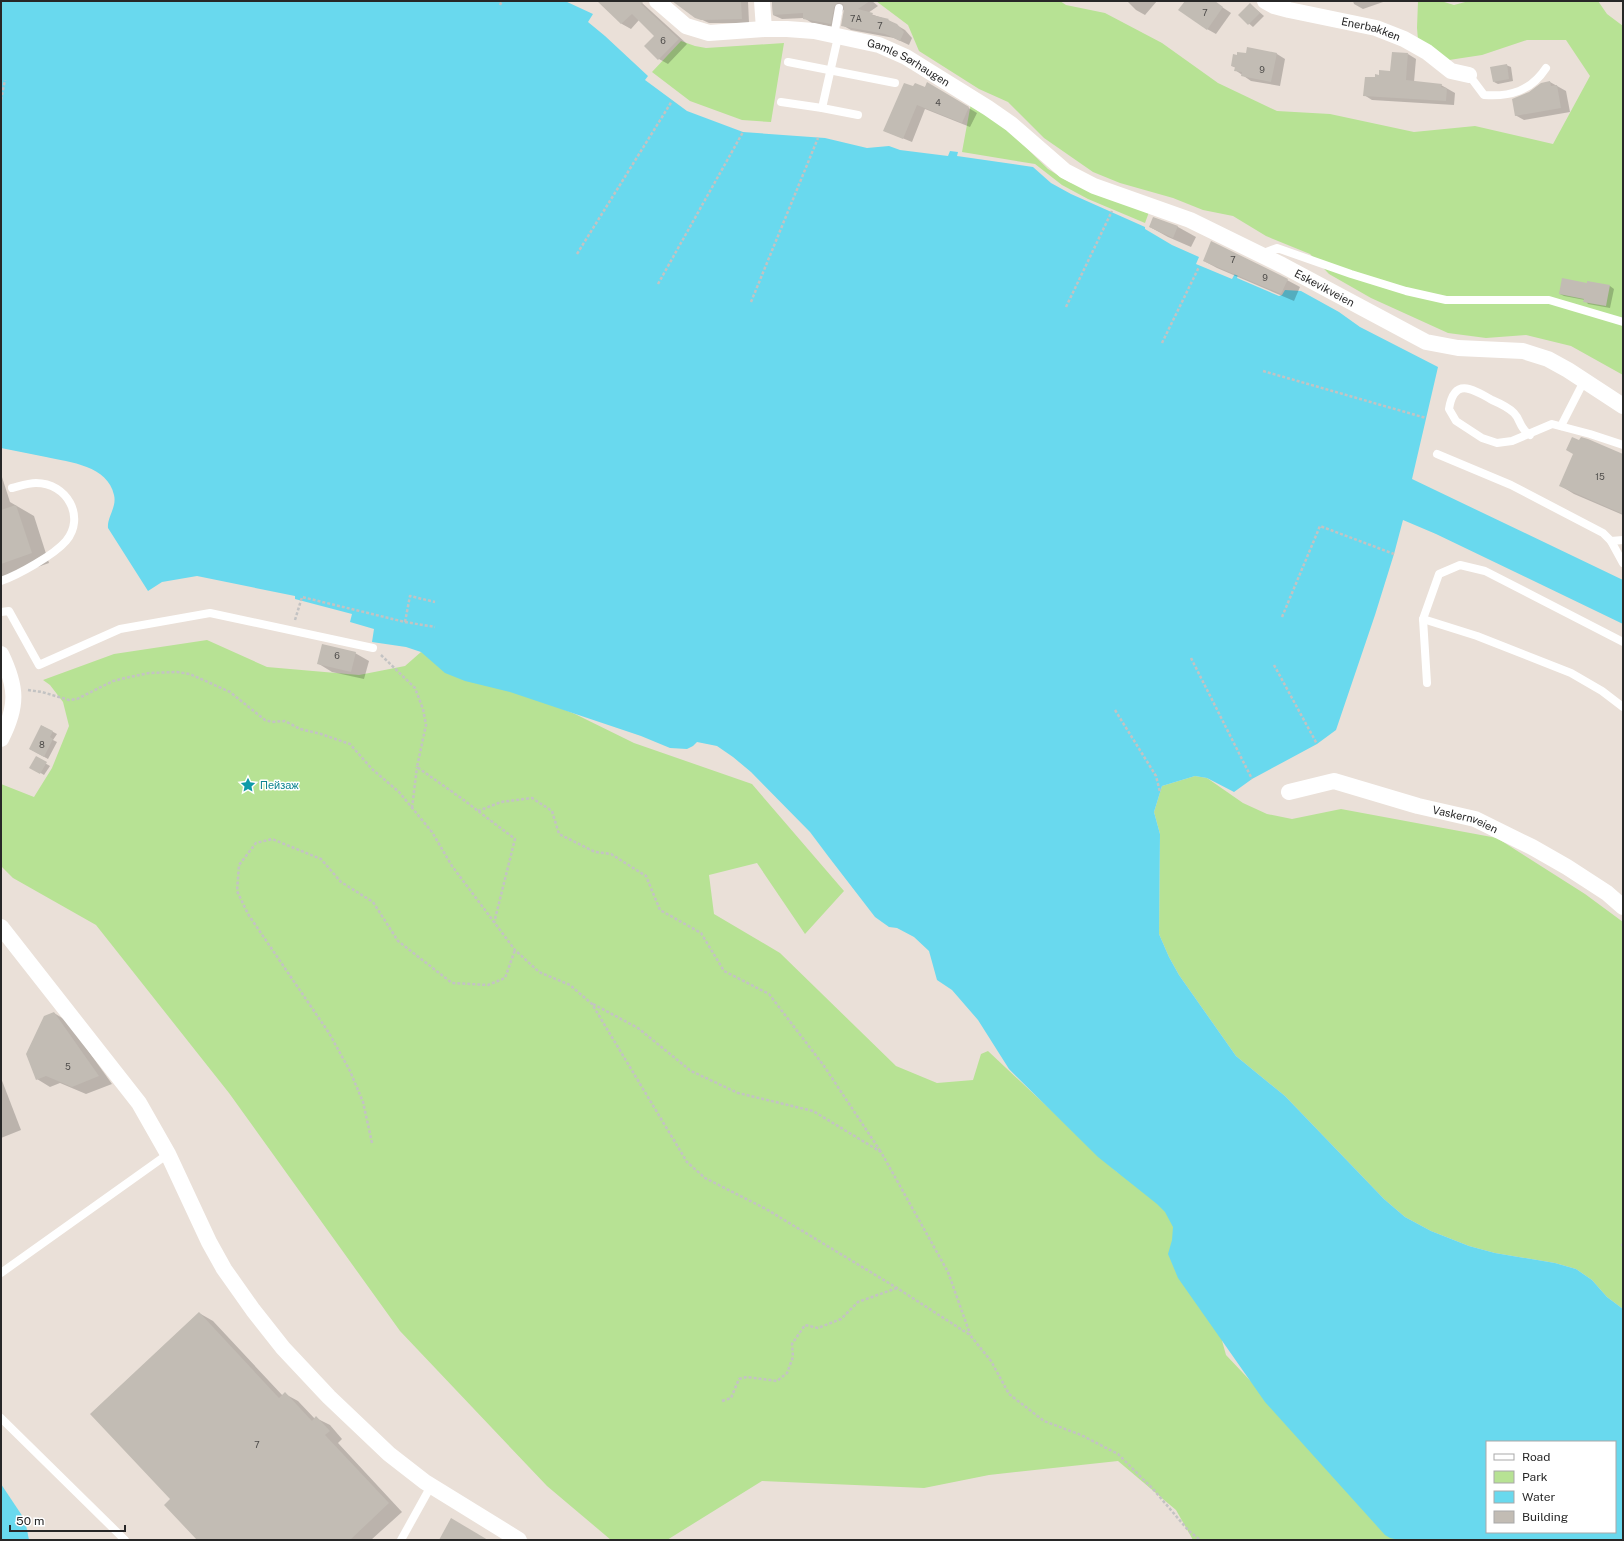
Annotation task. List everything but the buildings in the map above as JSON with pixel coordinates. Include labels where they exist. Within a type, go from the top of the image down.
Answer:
[{"type":"street","name":"Gamle Sørhaugen","points":[[657,1],[686,26],[708,33],[764,29],[814,31],[836,37],[879,45],[906,57],[988,108],[1034,143]]},
{"type":"street","points":[[762,1],[764,29]]},
{"type":"street","name":"Enerbakken","points":[[1265,1],[1274,6],[1289,10],[1376,28],[1404,39],[1427,52],[1451,71],[1469,75]]},
{"type":"street","name":"Eskevikveien","points":[[1034,143],[1065,170],[1094,186],[1190,220],[1260,254],[1426,342],[1458,348],[1523,351],[1548,359],[1623,406]]},
{"type":"street","points":[[1,654],[10,674],[14,690],[13,710],[7,728],[1,739]]},
{"type":"street","name":"Vaskernveien","points":[[1289,792],[1334,782],[1418,806],[1475,819],[1532,847],[1567,867],[1607,894],[1623,907]]},
{"type":"street","points":[[1,927],[139,1102],[168,1154],[209,1242],[224,1269],[278,1342],[334,1402],[389,1454],[431,1486],[519,1540]]},
{"type":"lane","points":[[822,108],[836,37],[839,8]]},
{"type":"lane","points":[[788,62],[895,83]]},
{"type":"lane","points":[[1469,75],[1484,95],[1499,96],[1521,91],[1541,76],[1546,68]]},
{"type":"lane","points":[[781,102],[858,115]]},
{"type":"lane","points":[[1260,254],[1277,248],[1406,291],[1446,300],[1549,300],[1623,322]]},
{"type":"lane","points":[[1561,426],[1584,381]]},
{"type":"lane","points":[[1530,435],[1523,431],[1514,413],[1480,393],[1469,388],[1461,388],[1456,391],[1451,398],[1448,409],[1456,421],[1482,438],[1497,443],[1512,441],[1530,435],[1552,424],[1590,434],[1623,446]]},
{"type":"lane","points":[[1437,454],[1511,485],[1603,533],[1611,541],[1623,563]]},
{"type":"lane","points":[[1,581],[56,551],[67,540],[75,515],[72,505],[64,494],[54,488],[37,483],[12,488]]},
{"type":"lane","points":[[1611,541],[1623,540]]},
{"type":"lane","points":[[1427,683],[1423,619],[1439,574],[1460,564],[1485,571],[1623,642]]},
{"type":"lane","points":[[1,612],[9,611],[39,665],[120,629],[210,613],[373,648]]},
{"type":"lane","points":[[1423,619],[1477,636],[1571,673],[1602,691],[1623,707]]},
{"type":"lane","points":[[1,1273],[168,1154]]},
{"type":"lane","points":[[1,1418],[125,1540]]},
{"type":"lane","points":[[401,1540],[431,1486]]},
{"type":"path","points":[[500,5],[502,1]]},
{"type":"path","points":[[1,100],[5,80]]},
{"type":"path","points":[[577,254],[672,101]]},
{"type":"path","points":[[658,284],[743,132]]},
{"type":"path","points":[[751,302],[818,138]]},
{"type":"path","points":[[1066,307],[1112,211]]},
{"type":"path","points":[[1162,343],[1199,267]]},
{"type":"path","points":[[1263,371],[1426,418]]},
{"type":"path","points":[[1282,617],[1320,526],[1394,554]]},
{"type":"path","points":[[405,622],[410,596],[435,602]]},
{"type":"path","points":[[291,630],[302,598],[435,628]]},
{"type":"path","points":[[373,648],[415,688],[423,709],[426,725],[417,767],[412,808]]},
{"type":"path","points":[[1191,658],[1252,779]]},
{"type":"path","points":[[1274,664],[1317,744]]},
{"type":"path","points":[[14,690],[42,692],[69,700],[77,699],[113,681],[125,678],[164,672],[190,674],[230,692],[265,720],[272,722],[285,721],[300,729],[321,734],[350,744],[372,769],[399,792],[432,832],[452,866],[494,923],[515,950],[539,972],[570,985],[592,1004],[638,1028],[691,1071],[738,1093],[813,1111],[881,1152]]},
{"type":"path","points":[[1115,710],[1156,776],[1160,792]]},
{"type":"path","points":[[417,767],[515,839],[494,923]]},
{"type":"path","points":[[478,811],[501,802],[532,798],[552,811],[559,834],[595,852],[611,854],[646,876],[660,910],[701,933],[724,971],[770,994],[824,1066],[881,1152],[948,1272],[970,1335]]},
{"type":"path","points":[[372,1143],[363,1102],[350,1070],[329,1033],[248,914],[239,897],[237,891],[239,865],[256,843],[272,839],[321,859],[341,882],[373,902],[398,941],[452,983],[488,986],[506,978],[515,950]]},
{"type":"path","points":[[592,1004],[687,1162],[699,1173],[705,1178],[766,1209],[897,1288],[970,1335],[991,1361],[1009,1394],[1044,1421],[1081,1435],[1118,1454],[1153,1489],[1188,1530],[1200,1540]]},
{"type":"path","points":[[722,1401],[731,1398],[739,1379],[746,1377],[777,1381],[787,1373],[793,1357],[792,1344],[804,1325],[818,1328],[835,1322],[841,1319],[858,1302],[897,1288]]},
{"type":"green space","points":[[876,1],[1060,1],[1066,5],[1105,13],[1162,43],[1218,83],[1277,111],[1330,114],[1414,132],[1475,126],[1553,144],[1590,76],[1566,40],[1527,40],[1482,55],[1449,60],[1418,40],[1418,1],[1441,1],[1454,5],[1469,1],[1598,1],[1607,14],[1623,26],[1623,375],[1571,346],[1526,335],[1486,338],[1448,333],[1371,298],[1329,274],[1310,254],[1266,236],[1233,216],[1203,210],[1173,198],[1120,183],[1093,172],[1044,138],[1008,102],[979,89],[919,51],[908,25]]},
{"type":"green space","points":[[681,41],[706,48],[784,43],[771,122],[742,120],[690,101],[652,72]]},
{"type":"green space","points":[[971,103],[1010,132],[1048,169],[1069,182],[1149,212],[1145,223],[1088,199],[1062,185],[1035,164],[962,152]]},
{"type":"green space","points":[[207,640],[267,667],[359,675],[405,666],[421,652],[575,714],[634,743],[752,784],[844,891],[805,934],[757,863],[709,875],[714,914],[780,953],[896,1066],[937,1083],[973,1080],[981,1054],[988,1051],[1117,1172],[1185,1191],[1208,1290],[1226,1355],[1358,1495],[1396,1540],[1193,1540],[1176,1510],[1118,1461],[989,1475],[924,1488],[762,1481],[667,1540],[611,1540],[547,1486],[400,1331],[229,1093],[96,925],[13,878],[1,866],[1,784],[34,797],[52,768],[69,726],[63,702],[50,685],[43,680],[114,654]]},
{"type":"green space","points":[[1195,776],[1207,778],[1243,803],[1267,814],[1292,819],[1341,809],[1497,838],[1585,894],[1623,922],[1623,1309],[1607,1297],[1592,1280],[1576,1269],[1555,1263],[1495,1253],[1469,1246],[1431,1231],[1405,1217],[1384,1199],[1285,1096],[1236,1056],[1179,975],[1159,934],[1160,834],[1154,812],[1162,786]]},
{"type":"water","points":[[1,1],[565,1],[593,14],[588,22],[648,76],[645,80],[687,111],[743,132],[825,138],[867,148],[889,146],[900,150],[948,156],[950,151],[958,152],[957,156],[1033,167],[1051,183],[1071,194],[1145,227],[1145,229],[1172,245],[1199,257],[1196,264],[1232,279],[1237,270],[1239,271],[1237,278],[1279,296],[1282,295],[1285,290],[1301,291],[1339,312],[1360,327],[1438,367],[1412,479],[1623,580],[1623,624],[1436,534],[1403,520],[1375,615],[1336,730],[1317,744],[1252,779],[1234,792],[1207,778],[1195,776],[1162,786],[1154,812],[1160,834],[1159,934],[1179,975],[1236,1056],[1285,1096],[1384,1199],[1405,1217],[1431,1231],[1469,1246],[1495,1253],[1555,1263],[1576,1269],[1592,1280],[1607,1297],[1623,1309],[1623,1540],[1399,1540],[1385,1535],[1265,1402],[1178,1278],[1168,1254],[1172,1240],[1173,1227],[1165,1212],[1098,1157],[1009,1069],[978,1020],[952,990],[937,980],[929,951],[914,937],[897,928],[889,927],[875,917],[810,832],[751,772],[733,757],[717,746],[697,742],[687,749],[670,748],[641,736],[510,692],[465,681],[445,673],[421,652],[406,647],[372,642],[374,629],[350,622],[352,614],[295,599],[295,596],[197,576],[162,582],[148,591],[108,528],[115,499],[110,485],[104,478],[87,467],[66,461],[1,448]]},
{"type":"water","points":[[1,1484],[25,1520],[29,1540],[1,1540]]},
{"type":"place","name":"Пейзаж","points":[[248,785]]}]
